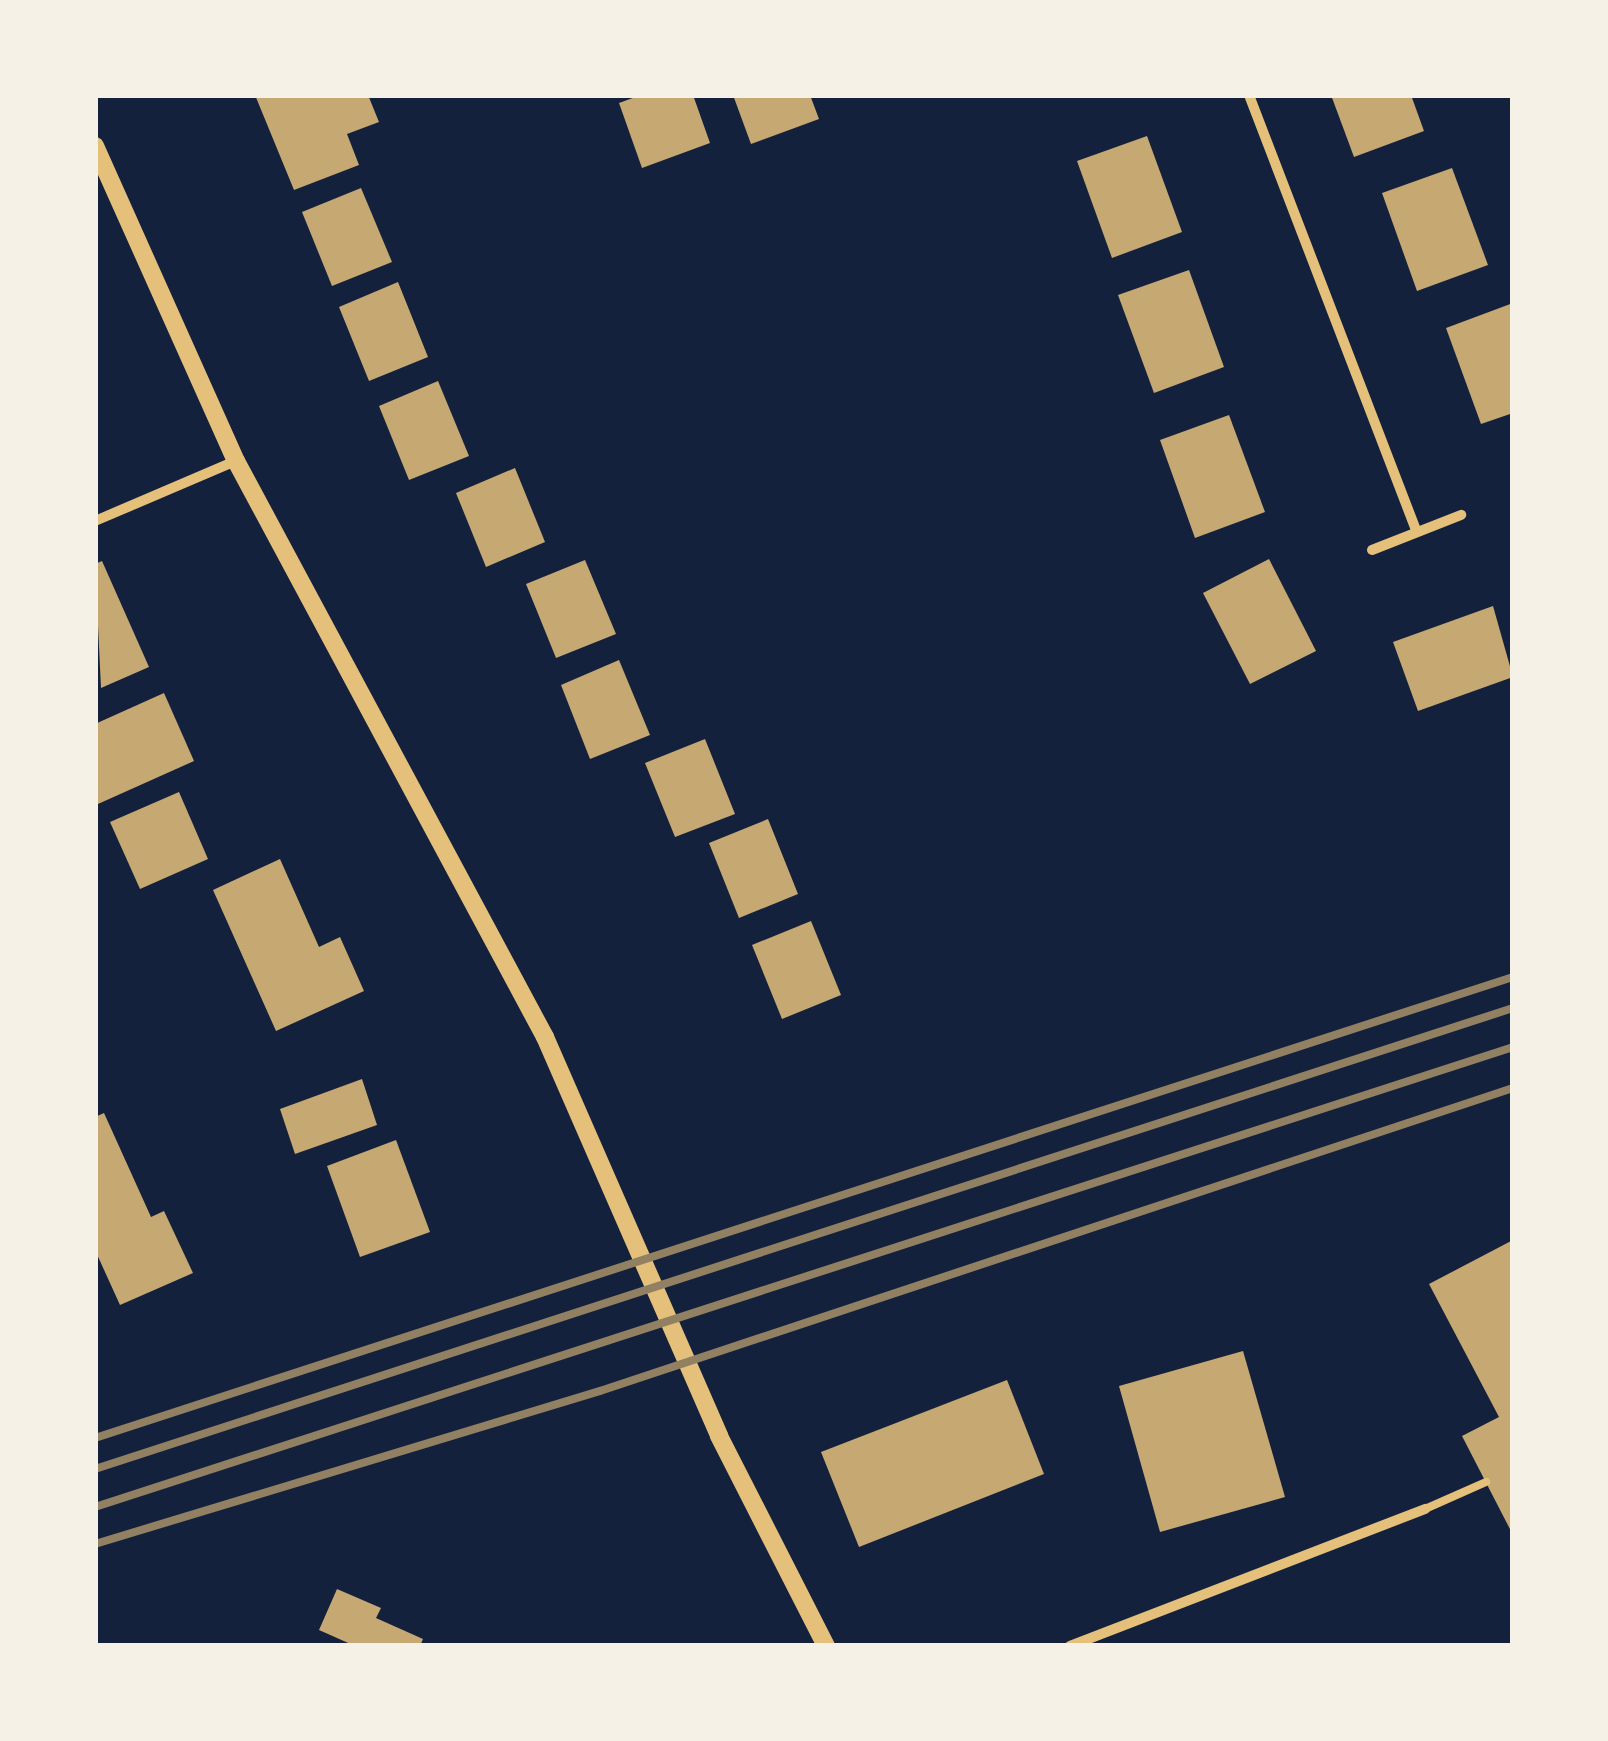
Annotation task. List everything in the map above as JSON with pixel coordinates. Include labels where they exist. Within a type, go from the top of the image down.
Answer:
[{"type":"street","points":[[1248,95],[1417,532]]},
{"type":"street","points":[[95,146],[236,461],[545,1037],[719,1436],[826,1646]]},
{"type":"street","points":[[95,521],[236,461]]},
{"type":"street","points":[[1372,550],[1461,516]]},
{"type":"street","points":[[1070,1646],[1425,1508]]},
{"type":"lane","points":[[1425,1508],[1486,1482]]},
{"type":"building","points":[[255,95],[368,95],[379,122],[347,134],[359,165],[294,190]]},
{"type":"building","points":[[641,95],[693,95],[710,143],[642,168],[619,103]]},
{"type":"building","points":[[733,95],[810,95],[819,119],[751,144]]},
{"type":"building","points":[[1331,95],[1411,95],[1424,131],[1354,157]]},
{"type":"building","points":[[1147,136],[1182,232],[1112,258],[1077,161]]},
{"type":"building","points":[[1452,168],[1488,265],[1417,291],[1382,193]]},
{"type":"building","points":[[361,188],[392,262],[332,286],[302,212]]},
{"type":"building","points":[[1189,270],[1224,367],[1154,393],[1118,295]]},
{"type":"building","points":[[398,282],[428,357],[369,381],[339,307]]},
{"type":"building","points":[[1513,303],[1513,413],[1481,424],[1446,328]]},
{"type":"building","points":[[438,381],[469,456],[409,480],[379,406]]},
{"type":"building","points":[[1229,415],[1265,512],[1195,538],[1160,440]]},
{"type":"building","points":[[515,468],[545,542],[486,567],[456,493]]},
{"type":"building","points":[[1269,559],[1316,651],[1250,684],[1203,593]]},
{"type":"building","points":[[585,560],[616,634],[556,658],[526,584]]},
{"type":"building","points":[[102,561],[149,667],[101,688],[95,564]]},
{"type":"building","points":[[1493,606],[1513,677],[1418,711],[1393,642]]},
{"type":"building","points":[[619,660],[650,735],[590,759],[561,685]]},
{"type":"building","points":[[164,693],[194,761],[98,804],[95,724]]},
{"type":"building","points":[[705,739],[735,814],[675,837],[645,763]]},
{"type":"building","points":[[179,792],[208,859],[140,889],[110,822]]},
{"type":"building","points":[[768,819],[798,894],[739,918],[709,843]]},
{"type":"building","points":[[280,859],[319,947],[340,937],[364,991],[276,1031],[213,890]]},
{"type":"building","points":[[811,921],[841,995],[782,1019],[752,945]]},
{"type":"building","points":[[362,1079],[377,1125],[295,1154],[280,1109]]},
{"type":"building","points":[[104,1113],[151,1217],[164,1211],[193,1273],[120,1305],[95,1250],[95,1117]]},
{"type":"building","points":[[396,1140],[430,1232],[360,1257],[327,1166]]},
{"type":"building","points":[[1513,1240],[1513,1535],[1462,1436],[1499,1417],[1429,1284]]},
{"type":"building","points":[[1243,1351],[1285,1497],[1160,1532],[1119,1386]]},
{"type":"building","points":[[1007,1380],[1044,1474],[859,1547],[821,1452]]},
{"type":"building","points":[[337,1589],[381,1608],[376,1618],[423,1639],[420,1646],[355,1646],[319,1630]]},
{"type":"railway","points":[[95,1438],[1513,977]]},
{"type":"railway","points":[[95,1469],[1513,1008]]},
{"type":"railway","points":[[95,1507],[1513,1047]]},
{"type":"railway","points":[[95,1544],[600,1391],[1513,1088]]}]
